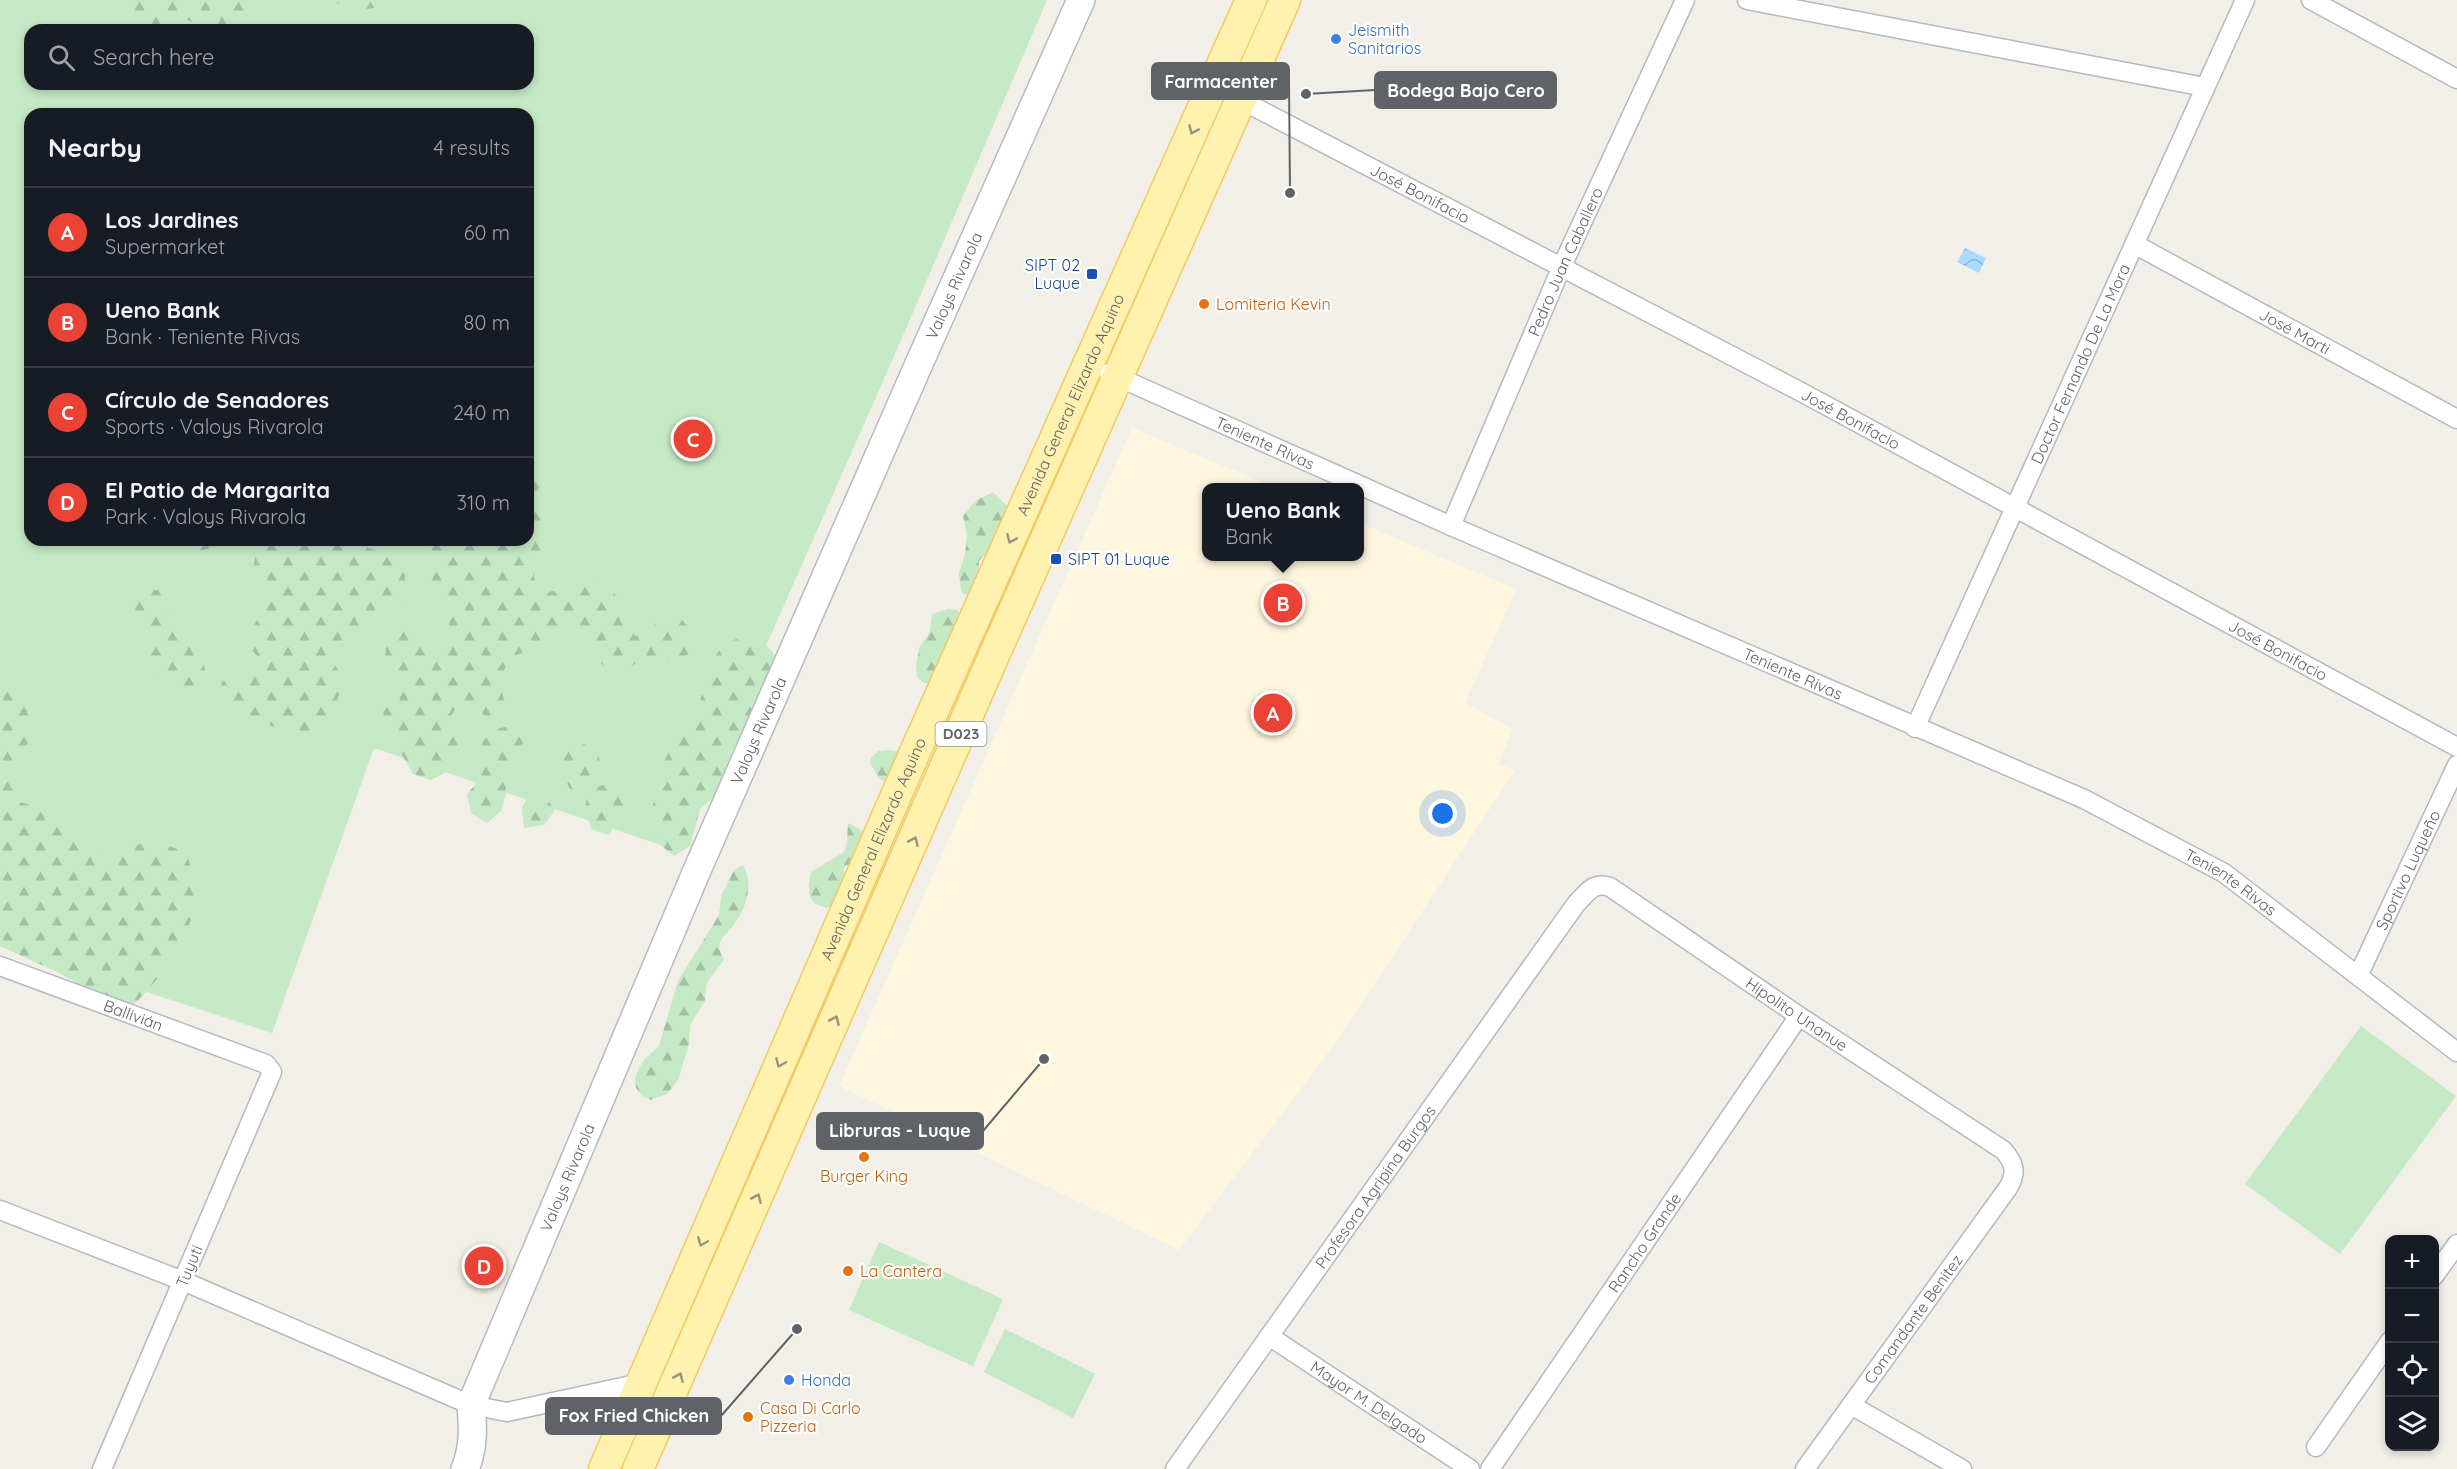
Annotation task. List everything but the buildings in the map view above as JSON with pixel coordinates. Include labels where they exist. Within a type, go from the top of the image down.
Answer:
[{"type":"main road","name":"Avenida General Elizardo Aquino","points":[[604,1469],[915,752],[1251,0]]},
{"type":"main road","name":"Avenida General Elizardo Aquino","points":[[638,1469],[992,660],[1285,0]]},
{"type":"street","name":"Valoys Rivarola","points":[[465,1469],[471,1453],[474,1429],[471,1405],[695,875],[1081,0]]},
{"type":"street","name":"Pedro Juan Caballero","points":[[1451,526],[1562,266],[1685,0]]},
{"type":"street","points":[[1747,0],[2205,87]]},
{"type":"street","name":"Doctor Fernando De La Mora","points":[[1915,728],[2245,0]]},
{"type":"street","points":[[2311,0],[2457,79]]},
{"type":"street","name":"José Bonifacio","points":[[1241,100],[1562,266],[2015,507],[2457,747]]},
{"type":"street","name":"José Marti","points":[[2134,244],[2457,419]]},
{"type":"street","name":"Teniente Rivas","points":[[1090,364],[1355,483]]},
{"type":"street","name":"Teniente Rivas","points":[[1364,487],[1915,728],[2084,799],[2224,873],[2457,1052]]},
{"type":"street","name":"Sportivo Luqueño","points":[[2358,975],[2457,765]]},
{"type":"street","name":"Hipolito Unanue","points":[[1576,904],[1594,886],[1602,884],[1610,887],[1799,1016],[2003,1150],[2014,1166]]},
{"type":"street","name":"Profesora Agripina Burgos","points":[[1175,1469],[1576,904]]},
{"type":"street","name":"Ballivián","points":[[0,966],[266,1064]]},
{"type":"street","name":"Rancho Grande","points":[[1490,1469],[1799,1016]]},
{"type":"street","name":"Tuyuti","points":[[102,1469],[271,1075],[266,1064]]},
{"type":"street","name":"Comandante Benitez","points":[[1805,1469],[2008,1188],[2013,1178],[2014,1166]]},
{"type":"street","points":[[0,1210],[183,1281],[471,1405],[511,1411],[641,1383]]},
{"type":"street","points":[[2439,1269],[2457,1244]]},
{"type":"street","name":"Mayor M. Delgado","points":[[1269,1336],[1470,1469]]},
{"type":"street","points":[[2316,1447],[2389,1343]]},
{"type":"street","points":[[1851,1405],[1962,1469]]},
{"type":"shaded area","points":[[1132,428],[1264,483],[1202,483],[1202,561],[1364,561],[1364,525],[1516,589],[1465,703],[1513,729],[1498,764],[1515,770],[1339,1038],[1179,1250],[839,1086]]},
{"type":"green space","points":[[0,0],[1047,0],[902,338],[676,850],[374,748],[272,1033],[0,944]]},
{"type":"green space","points":[[117,0],[254,0],[253,13],[234,24],[198,24],[185,19],[172,24],[141,24],[121,8]]},
{"type":"green space","points":[[334,0],[391,0],[387,5],[349,13]]},
{"type":"green space","points":[[1267,0],[1271,0],[1120,336]]},
{"type":"green space","points":[[534,472],[540,484],[534,502]]},
{"type":"green space","points":[[993,492],[1011,510],[1002,525],[995,531],[992,548],[979,561],[979,580],[969,596],[961,592],[959,573],[965,554],[967,535],[963,516],[975,501]]},
{"type":"green space","points":[[534,502],[543,520],[545,539],[534,576],[538,594],[574,587],[591,579],[608,584],[619,600],[635,636],[653,633],[658,615],[678,615],[691,631],[694,651],[669,662],[657,663],[642,659],[626,670],[606,668],[592,655],[578,621],[560,625],[550,639],[540,647],[512,656],[501,682],[507,711],[489,719],[475,707],[456,707],[447,725],[462,735],[457,758],[451,768],[431,780],[413,774],[394,741],[382,727],[384,709],[400,700],[396,682],[385,666],[387,627],[406,623],[430,653],[444,638],[449,627],[450,606],[438,595],[433,585],[431,558],[420,546],[534,546]]},
{"type":"green space","points":[[176,546],[211,546],[197,550]]},
{"type":"green space","points":[[250,546],[367,546],[395,559],[404,572],[405,601],[391,614],[371,617],[342,645],[333,662],[344,679],[332,716],[322,731],[302,735],[284,732],[249,715],[230,714],[218,699],[222,682],[259,673],[256,655],[244,640],[264,610],[262,591],[251,579],[255,559]]},
{"type":"green space","points":[[153,590],[163,590],[173,627],[182,643],[199,651],[205,669],[202,687],[186,696],[168,689],[155,675],[146,636],[136,619],[134,599]]},
{"type":"green space","points":[[948,609],[957,610],[962,618],[934,683],[924,683],[917,677],[919,648],[930,632],[932,614]]},
{"type":"green space","points":[[738,638],[765,644],[781,666],[747,731],[734,747],[714,797],[700,809],[690,846],[674,856],[659,844],[653,825],[653,805],[662,766],[671,748],[699,719],[700,701],[711,664],[721,647]]},
{"type":"green space","points":[[0,687],[21,695],[34,731],[17,763],[20,802],[55,812],[83,839],[114,858],[149,839],[186,852],[196,888],[191,920],[162,973],[149,989],[125,1011],[59,973],[0,946]]},
{"type":"green space","points":[[514,725],[523,743],[505,775],[506,793],[501,811],[487,823],[471,813],[467,794],[482,770],[484,758],[482,742],[496,729]]},
{"type":"green space","points":[[584,744],[599,756],[601,775],[589,791],[603,785],[622,788],[634,803],[620,815],[609,835],[591,829],[585,810],[588,792],[570,789],[561,772],[564,753]]},
{"type":"green space","points":[[888,750],[901,754],[893,771],[884,781],[880,779],[870,763],[871,758],[878,751]]},
{"type":"green space","points":[[544,795],[555,810],[544,825],[524,828],[522,808],[526,800]]},
{"type":"green space","points":[[848,823],[865,832],[853,862],[844,867],[843,885],[839,895],[828,908],[816,904],[810,896],[811,872],[844,852]]},
{"type":"green space","points":[[742,865],[748,878],[748,894],[739,917],[720,942],[724,960],[707,982],[705,1001],[690,1025],[689,1044],[678,1080],[667,1094],[650,1100],[642,1096],[636,1088],[635,1078],[644,1060],[659,1046],[678,981],[719,915],[721,896],[734,870]]},
{"type":"green space","points":[[2361,1026],[2456,1096],[2340,1254],[2245,1184]]},
{"type":"green space","points":[[879,1242],[1003,1299],[973,1366],[849,1310]]},
{"type":"green space","points":[[1005,1329],[1095,1374],[1073,1418],[984,1372]]},
{"type":"water","points":[[1965,248],[1986,258],[1979,273],[1957,262]]},
{"type":"place","name":"Jeismith Sanitarios","points":[[1336,39]]},
{"type":"place","name":"Bodega Bajo Cero","points":[[1306,94]]},
{"type":"place","name":"Farmacenter","points":[[1290,193]]},
{"type":"place","name":"SIPT 02 Luque","points":[[1092,274]]},
{"type":"place","name":"Lomiteria Kevin","points":[[1204,304]]},
{"type":"place","name":"Círculo de Senadores","points":[[693,439]]},
{"type":"place","name":"SIPT 01 Luque","points":[[1056,559]]},
{"type":"place","name":"Ueno Bank","points":[[1283,603]]},
{"type":"place","name":"Los Jardines","points":[[1273,713]]},
{"type":"place","name":"Libruras - Luque","points":[[1044,1059]]},
{"type":"place","name":"Burger King","points":[[864,1157]]},
{"type":"place","name":"El Patio de Margarita","points":[[484,1266]]},
{"type":"place","name":"La Cantera","points":[[848,1271]]},
{"type":"place","name":"Fox Fried Chicken","points":[[797,1329]]},
{"type":"place","name":"Honda","points":[[789,1380]]},
{"type":"place","name":"Casa Di Carlo Pizzeria","points":[[748,1417]]}]
